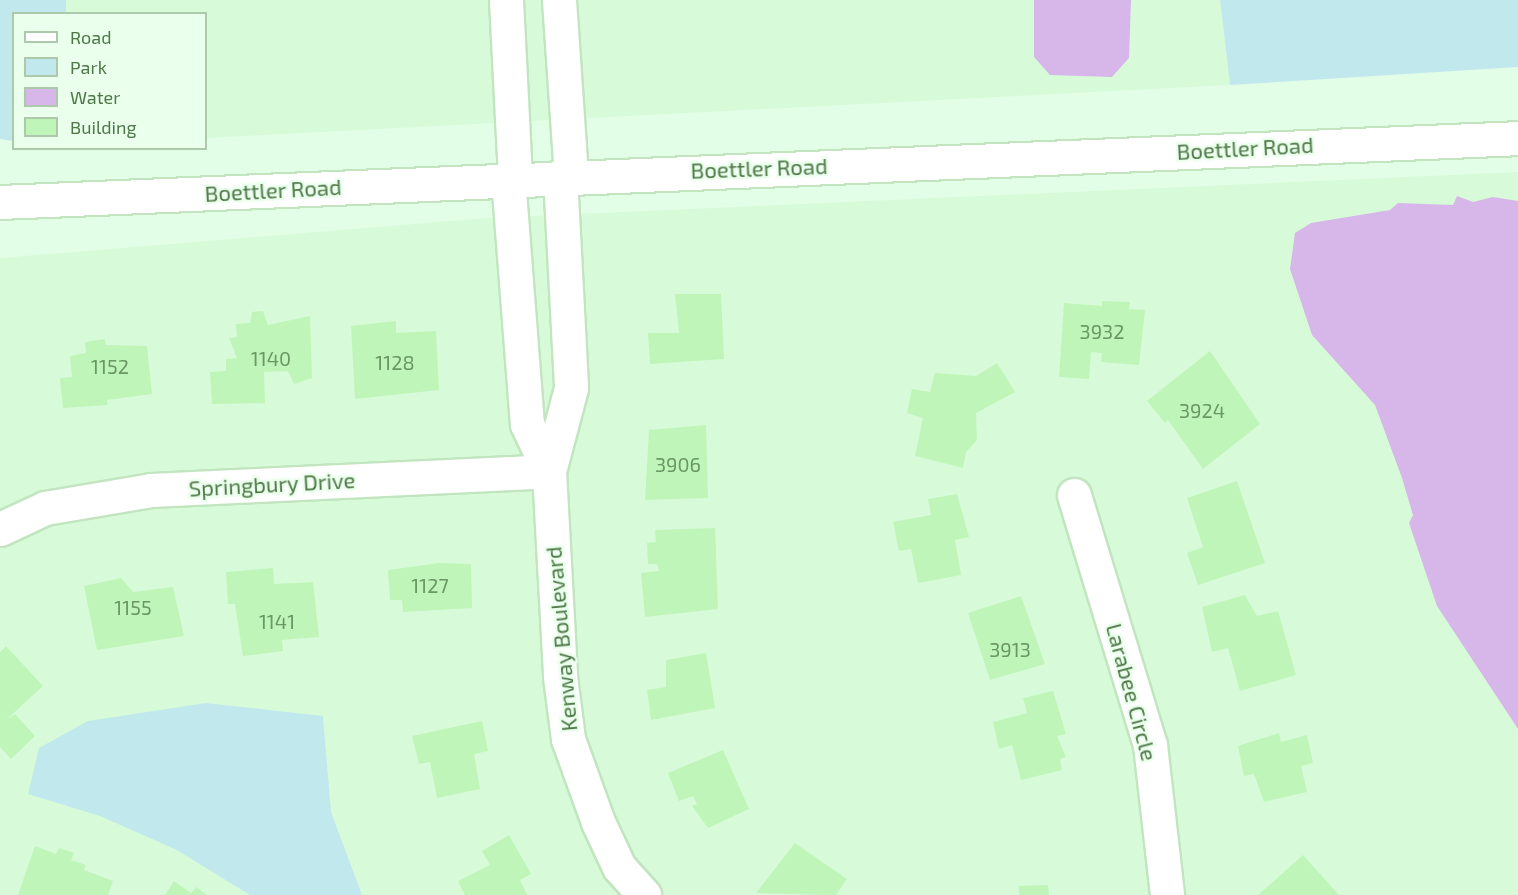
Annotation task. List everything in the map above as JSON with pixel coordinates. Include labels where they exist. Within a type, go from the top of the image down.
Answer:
[{"type":"street","name":"Kenway Boulevard","points":[[506,0],[512,178],[527,424],[549,471]]},
{"type":"street","name":"Kenway Boulevard","points":[[559,0],[571,388],[549,471],[568,739],[619,867],[644,895]]},
{"type":"street","name":"Boettler Road","points":[[0,202],[512,178],[1518,138]]},
{"type":"street","name":"Springbury Drive","points":[[0,529],[45,508],[151,490],[549,471]]},
{"type":"street","name":"Larabee Circle","points":[[1074,495],[1150,746],[1167,895]]},
{"type":"shaded area","points":[[35,0],[1220,0],[1230,85],[207,138],[207,12],[36,12]]},
{"type":"shaded area","points":[[1518,172],[1518,895],[0,895],[0,258],[487,218]]},
{"type":"green space","points":[[0,0],[66,0],[66,12],[12,12],[12,141],[0,139]]},
{"type":"green space","points":[[1220,0],[1518,0],[1518,67],[1230,85]]},
{"type":"green space","points":[[206,703],[323,716],[331,812],[362,895],[250,895],[177,850],[100,816],[28,794],[39,748],[88,721]]},
{"type":"water","points":[[1034,0],[1131,0],[1129,58],[1112,77],[1050,75],[1034,57]]},
{"type":"water","points":[[1457,196],[1473,202],[1493,197],[1518,201],[1518,729],[1437,606],[1409,523],[1413,515],[1402,478],[1375,405],[1312,335],[1290,269],[1295,233],[1311,223],[1390,210],[1398,203],[1453,205]]},
{"type":"building","points":[[675,294],[721,294],[724,359],[650,364],[648,333],[679,333]]},
{"type":"building","points":[[1102,301],[1130,302],[1129,309],[1145,310],[1139,365],[1101,362],[1102,353],[1091,352],[1089,379],[1059,377],[1064,303],[1102,306]]},
{"type":"building","points":[[263,311],[268,325],[310,316],[312,378],[294,384],[288,371],[264,372],[265,403],[212,404],[210,372],[226,371],[226,359],[237,358],[229,338],[237,337],[236,324],[250,323],[252,312]]},
{"type":"building","points":[[396,321],[396,333],[436,331],[439,390],[355,399],[351,326]]},
{"type":"building","points":[[105,339],[106,345],[147,346],[152,394],[107,400],[108,405],[63,408],[60,378],[72,377],[70,356],[86,353],[85,342]]},
{"type":"building","points":[[1210,351],[1260,424],[1203,469],[1168,420],[1165,423],[1147,401]]},
{"type":"building","points":[[997,363],[1015,392],[976,413],[977,440],[966,452],[963,468],[915,456],[923,418],[907,413],[912,389],[930,392],[935,373],[976,376]]},
{"type":"building","points":[[706,425],[708,498],[645,500],[649,430]]},
{"type":"building","points":[[1237,481],[1265,563],[1198,585],[1187,553],[1203,547],[1187,498]]},
{"type":"building","points":[[957,494],[969,537],[955,540],[961,575],[918,583],[911,549],[899,551],[893,522],[931,515],[928,499]]},
{"type":"building","points":[[715,528],[718,609],[645,617],[641,573],[659,571],[657,564],[648,564],[647,543],[656,542],[655,530]]},
{"type":"building","points":[[440,563],[471,564],[472,608],[403,612],[402,600],[390,600],[388,570]]},
{"type":"building","points":[[273,568],[274,584],[313,582],[319,637],[282,640],[283,651],[243,656],[235,604],[228,604],[226,572]]},
{"type":"building","points":[[121,578],[133,592],[173,587],[184,636],[97,650],[84,586]]},
{"type":"building","points":[[1245,595],[1257,616],[1278,611],[1296,675],[1240,691],[1228,648],[1212,652],[1202,607]]},
{"type":"building","points":[[1021,596],[1045,664],[990,680],[968,613]]},
{"type":"building","points":[[6,646],[43,686],[6,720],[15,714],[35,736],[11,759],[0,747],[0,652]]},
{"type":"building","points":[[706,653],[715,708],[651,720],[647,690],[666,687],[666,660]]},
{"type":"building","points":[[1053,691],[1066,734],[1057,736],[1066,757],[1060,759],[1062,770],[1021,780],[1012,745],[999,749],[993,722],[1027,713],[1023,698]]},
{"type":"building","points":[[482,721],[488,751],[474,754],[480,789],[437,798],[430,762],[419,764],[412,736]]},
{"type":"building","points":[[1279,733],[1281,742],[1307,735],[1313,763],[1301,766],[1307,792],[1264,802],[1254,774],[1244,776],[1238,746]]},
{"type":"building","points":[[723,750],[749,809],[708,828],[692,806],[697,804],[693,796],[679,801],[668,773]]},
{"type":"building","points":[[509,835],[531,874],[520,880],[527,895],[465,895],[458,881],[490,865],[482,851]]},
{"type":"building","points":[[795,843],[847,879],[836,895],[756,893]]},
{"type":"building","points":[[35,846],[56,854],[59,848],[74,853],[71,860],[86,865],[84,870],[113,881],[108,895],[18,895]]},
{"type":"building","points":[[1303,855],[1339,895],[1258,895],[1274,881]]},
{"type":"building","points":[[174,881],[191,893],[196,887],[207,895],[165,895]]},
{"type":"building","points":[[1048,885],[1049,895],[1019,895],[1019,886]]}]
